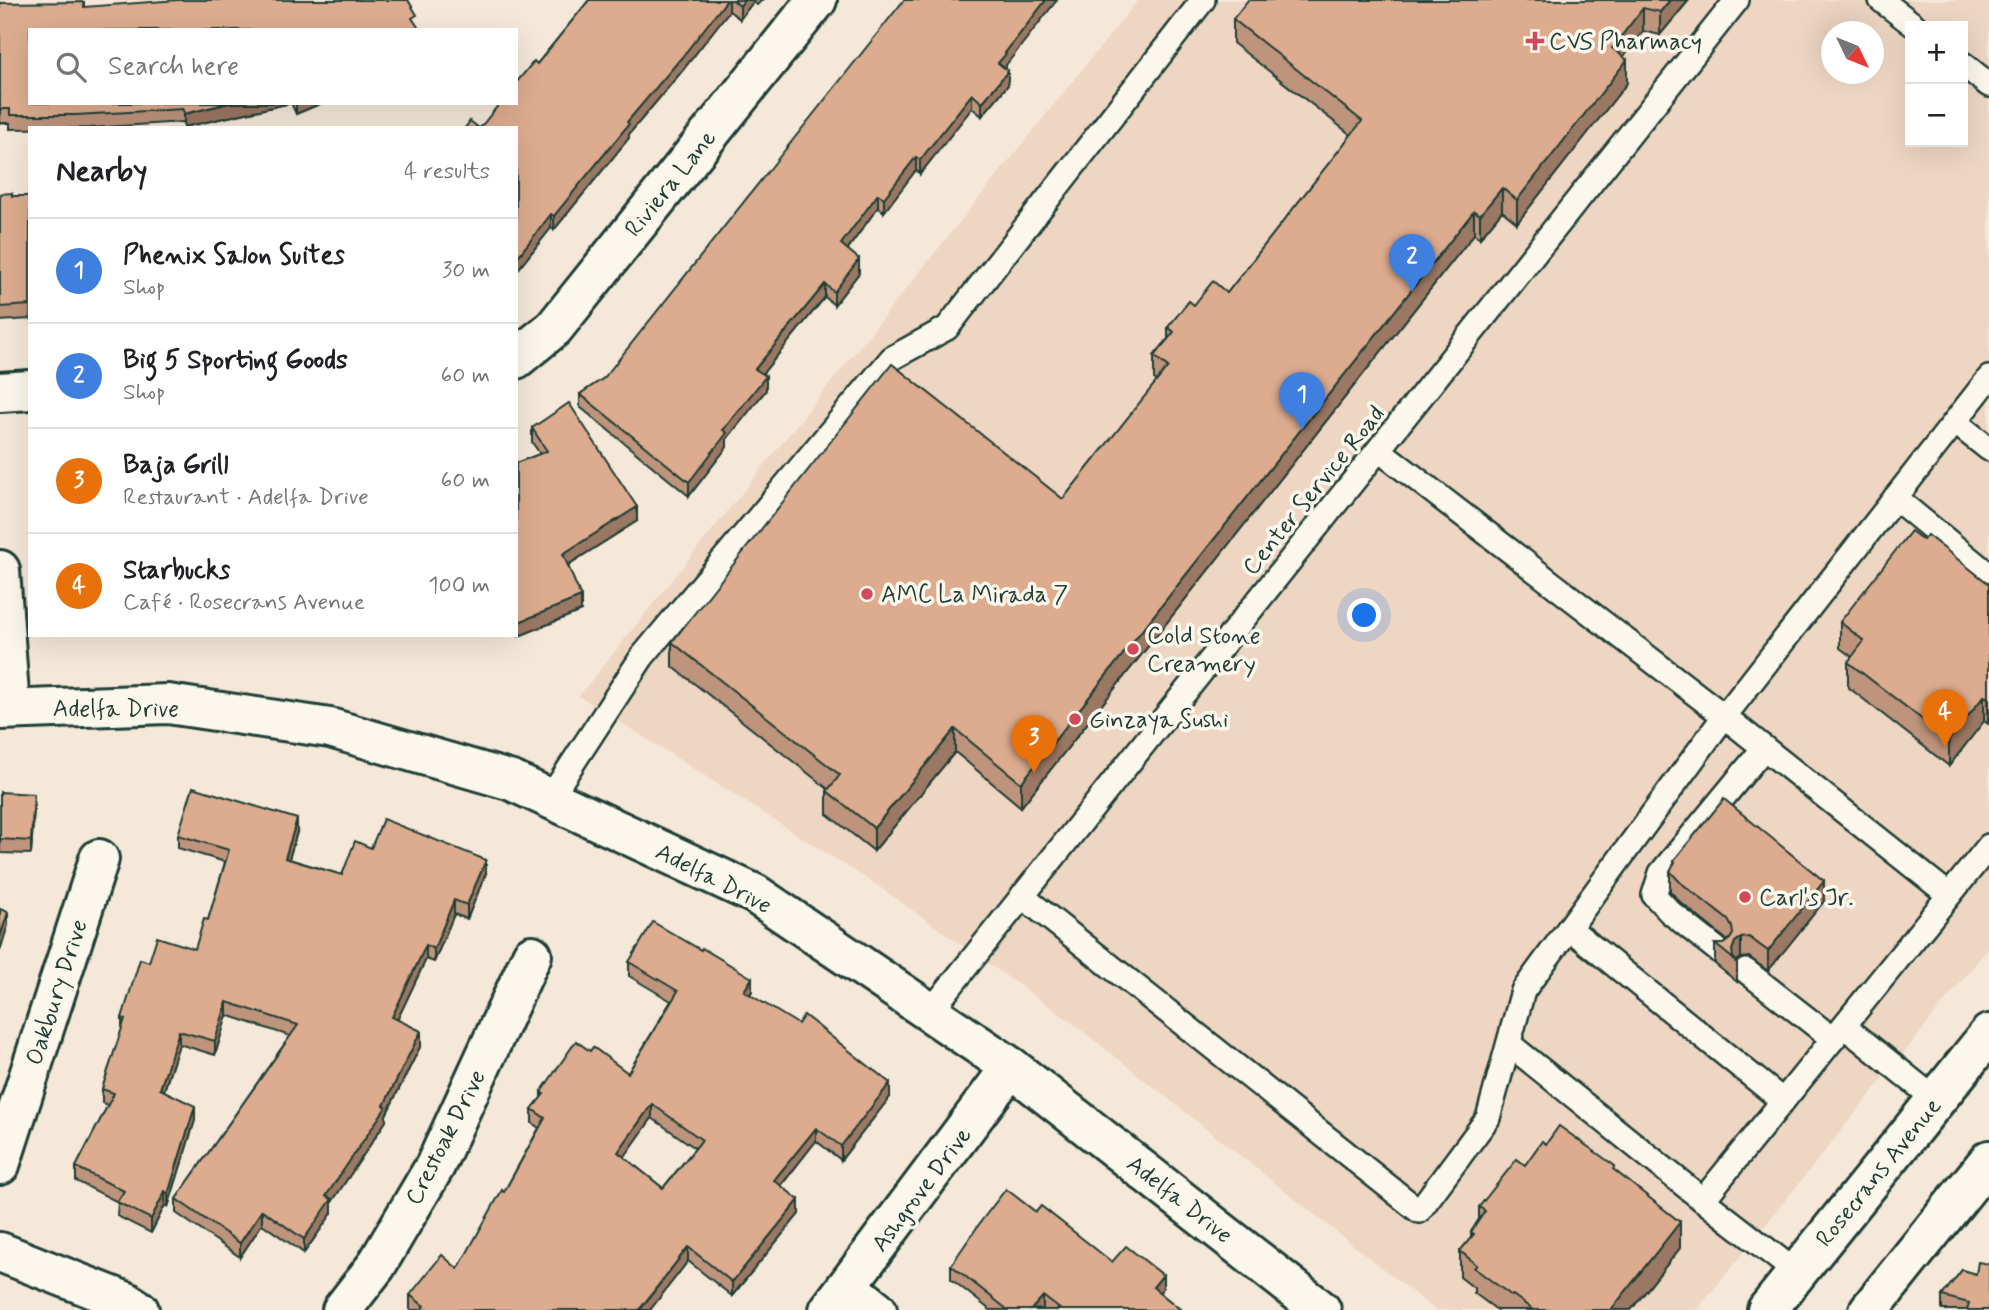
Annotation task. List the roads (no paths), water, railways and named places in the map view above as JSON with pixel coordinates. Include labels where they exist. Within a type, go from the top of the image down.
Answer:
[{"type":"street","name":"Riviera Lane","points":[[518,357],[554,328],[817,0]]},
{"type":"street","points":[[0,391],[28,390]]},
{"type":"street","points":[[0,570],[5,710]]},
{"type":"street","name":"Adelfa Drive","points":[[5,710],[168,704],[330,728],[512,781],[550,798],[755,894],[1011,1067],[1321,1310]]},
{"type":"street","name":"Oakbury Drive","points":[[0,1165],[99,859]]},
{"type":"street","name":"Crestoak Drive","points":[[342,1310],[376,1266],[436,1166],[532,955]]},
{"type":"street","name":"Rosecrans Avenue","points":[[1767,1310],[1989,1034]]},
{"type":"street","name":"Ashgrove Drive","points":[[839,1298],[1011,1067]]},
{"type":"street","points":[[1869,1310],[1989,1160]]},
{"type":"street","points":[[0,1251],[127,1302],[139,1310]]},
{"type":"street","points":[[839,1298],[877,1310]]},
{"type":"lane","points":[[550,798],[642,657],[892,358],[947,328],[1203,0]]},
{"type":"lane","name":"Center Service Road","points":[[930,1012],[1737,0]]},
{"type":"lane","points":[[1881,0],[1908,21]]},
{"type":"lane","points":[[1968,68],[1989,85]]},
{"type":"lane","points":[[1022,896],[1419,1211],[1488,1118],[1523,991],[1724,716],[1989,378]]},
{"type":"lane","points":[[1955,422],[1989,449]]},
{"type":"lane","points":[[1379,450],[1724,716],[1950,895]]},
{"type":"lane","points":[[1895,498],[1989,575]]},
{"type":"lane","points":[[1719,951],[1670,912],[1654,895],[1661,873],[1764,748]]},
{"type":"lane","points":[[1703,1200],[1989,846]]},
{"type":"lane","points":[[1569,928],[1783,1101]]},
{"type":"lane","points":[[1746,971],[1936,1100]]},
{"type":"lane","points":[[1509,1044],[1797,1273]]},
{"type":"place","name":"CVS Pharmacy","points":[[1535,41]]},
{"type":"place","name":"Big 5 Sporting Goods","points":[[1412,292]]},
{"type":"place","name":"Phenix Salon Suites","points":[[1302,430]]},
{"type":"place","name":"AMC La Mirada 7","points":[[867,594]]},
{"type":"place","name":"Cold Stone Creamery","points":[[1133,649]]},
{"type":"place","name":"Ginzaya Sushi","points":[[1075,719]]},
{"type":"place","name":"Starbucks","points":[[1945,747]]},
{"type":"place","name":"Baja Grill","points":[[1034,773]]},
{"type":"place","name":"Carl's Jr.","points":[[1745,897]]}]
